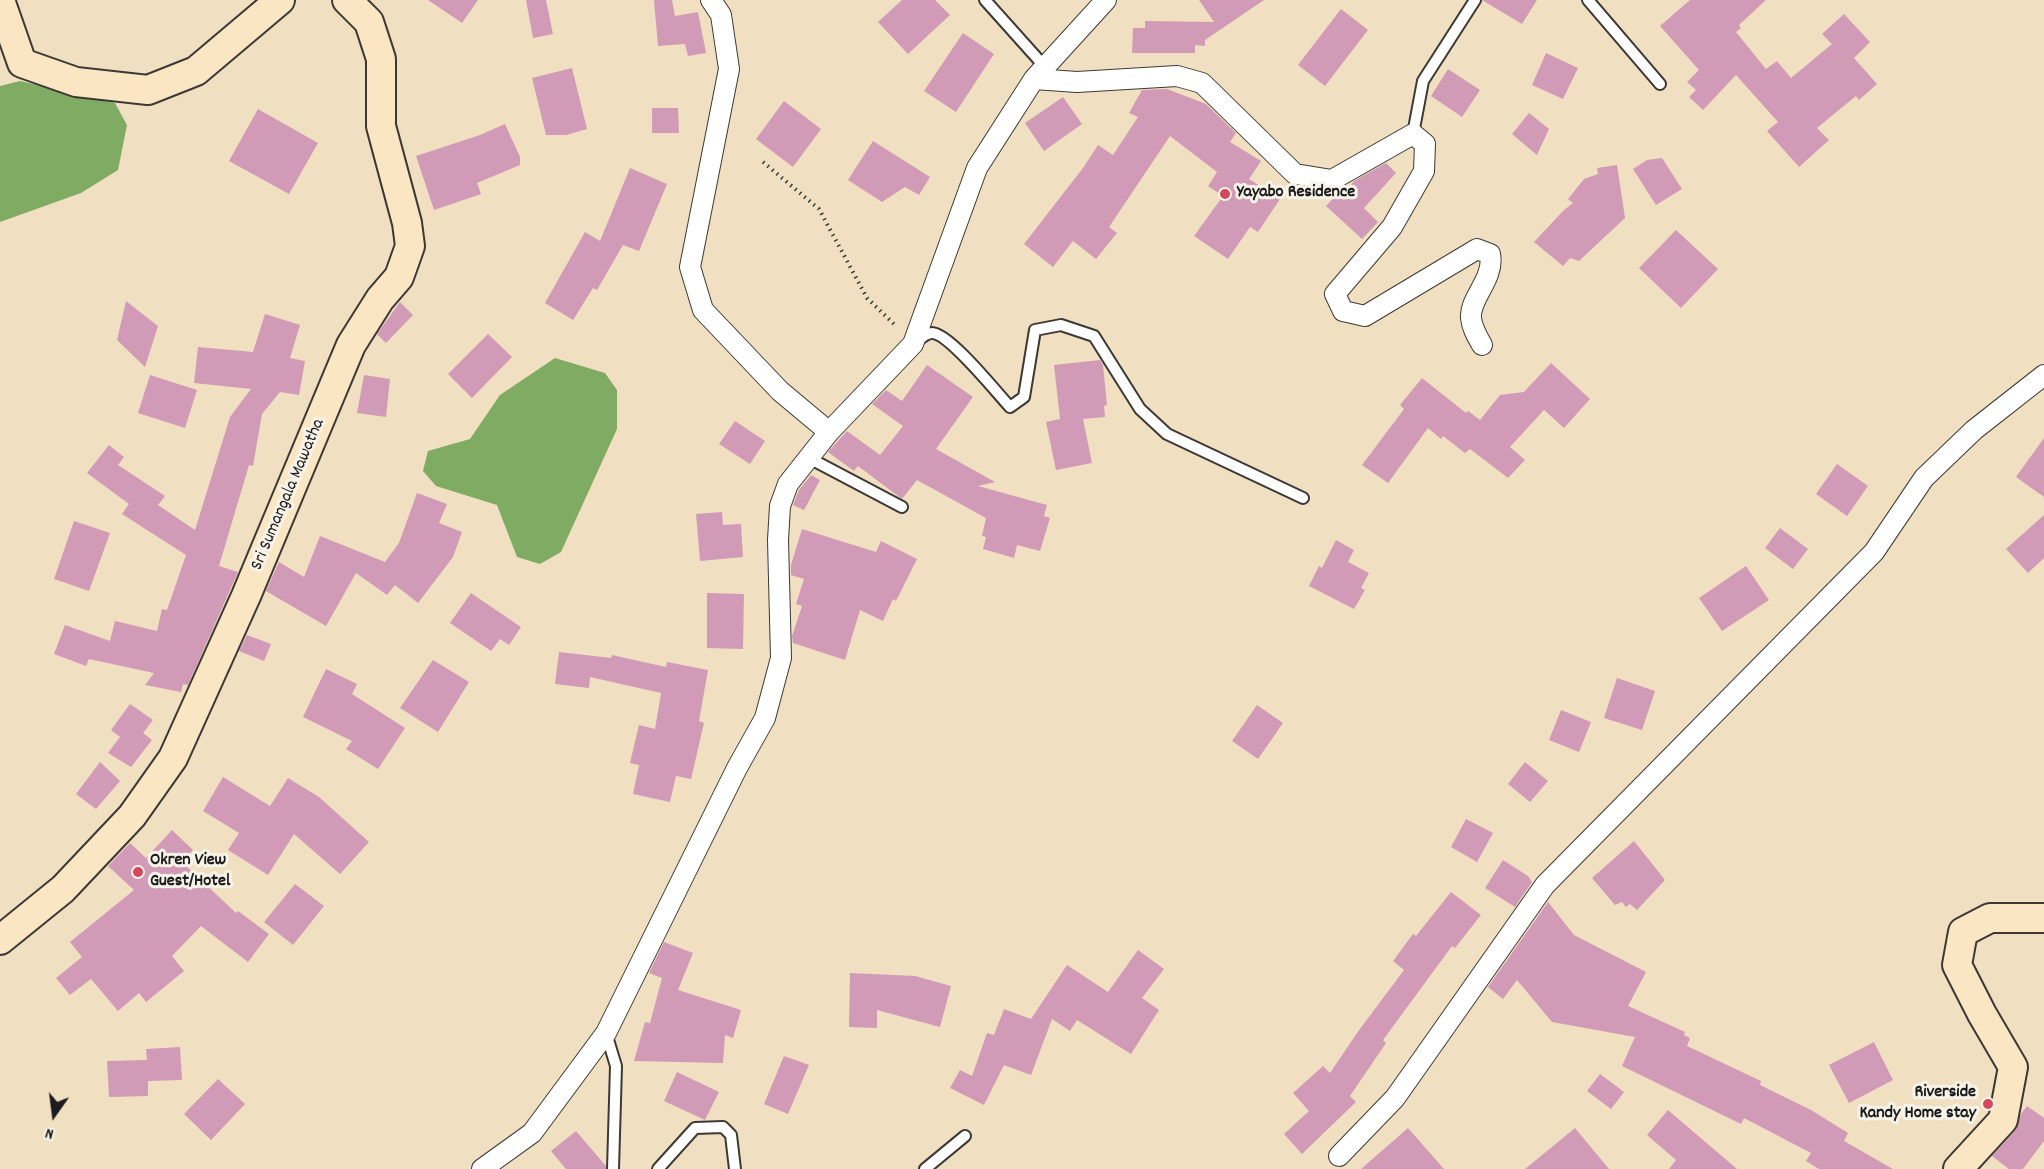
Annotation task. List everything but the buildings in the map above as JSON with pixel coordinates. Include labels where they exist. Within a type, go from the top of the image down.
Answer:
[{"type":"street","points":[[0,0],[22,63],[76,82],[148,90],[196,71],[279,0]]},
{"type":"street","name":"Sri Sumangala Mawatha","points":[[0,940],[63,889],[117,833],[132,816],[173,758],[246,596],[351,345],[380,299],[399,277],[410,246],[407,223],[381,126],[381,59],[369,22],[347,0]]},
{"type":"street","points":[[711,0],[721,15],[729,69],[690,267],[703,310],[780,391],[829,432]]},
{"type":"street","points":[[482,1169],[532,1133],[606,1033],[737,768],[765,718],[781,658],[778,540],[780,506],[788,484],[829,432],[913,344],[977,168],[1039,73],[1106,0]]},
{"type":"street","points":[[1039,73],[1077,82],[1177,76],[1202,83],[1294,174],[1332,180],[1413,134],[1425,144],[1424,171],[1392,227],[1335,294],[1343,311],[1365,316],[1477,249],[1490,254],[1492,265],[1470,314],[1472,326],[1482,345]]},
{"type":"street","points":[[1339,1156],[1395,1098],[1545,885],[1874,552],[1924,478],[1974,430],[2044,375]]},
{"type":"street","points":[[1958,1169],[2003,1120],[2013,1067],[1957,965],[1963,932],[1990,918],[2044,918]]},
{"type":"lane","points":[[985,0],[1039,73]]},
{"type":"lane","points":[[1413,134],[1423,81],[1475,0]]},
{"type":"lane","points":[[1588,0],[1660,84]]},
{"type":"lane","points":[[913,344],[924,335],[934,333],[948,339],[1010,407],[1024,398],[1035,330],[1061,325],[1094,336],[1140,409],[1167,434],[1303,498]]},
{"type":"lane","points":[[809,458],[902,507]]},
{"type":"lane","points":[[606,1033],[616,1066],[613,1169]]},
{"type":"lane","points":[[658,1169],[695,1128],[723,1127],[731,1135],[735,1169]]},
{"type":"lane","points":[[925,1169],[965,1136]]},
{"type":"path","points":[[763,162],[819,209],[867,298],[913,344]]},
{"type":"green space","points":[[20,81],[115,103],[127,125],[118,170],[81,193],[0,222],[0,86]]},
{"type":"green space","points":[[555,358],[605,373],[617,390],[617,429],[561,552],[540,564],[517,557],[497,505],[436,486],[423,471],[428,451],[470,439],[500,395]]},
{"type":"place","name":"Yayabo Residence","points":[[1225,194]]},
{"type":"place","name":"Okren View Guest/Hotel","points":[[138,872]]},
{"type":"place","name":"Riverside Kandy Home stay","points":[[1988,1104]]}]
